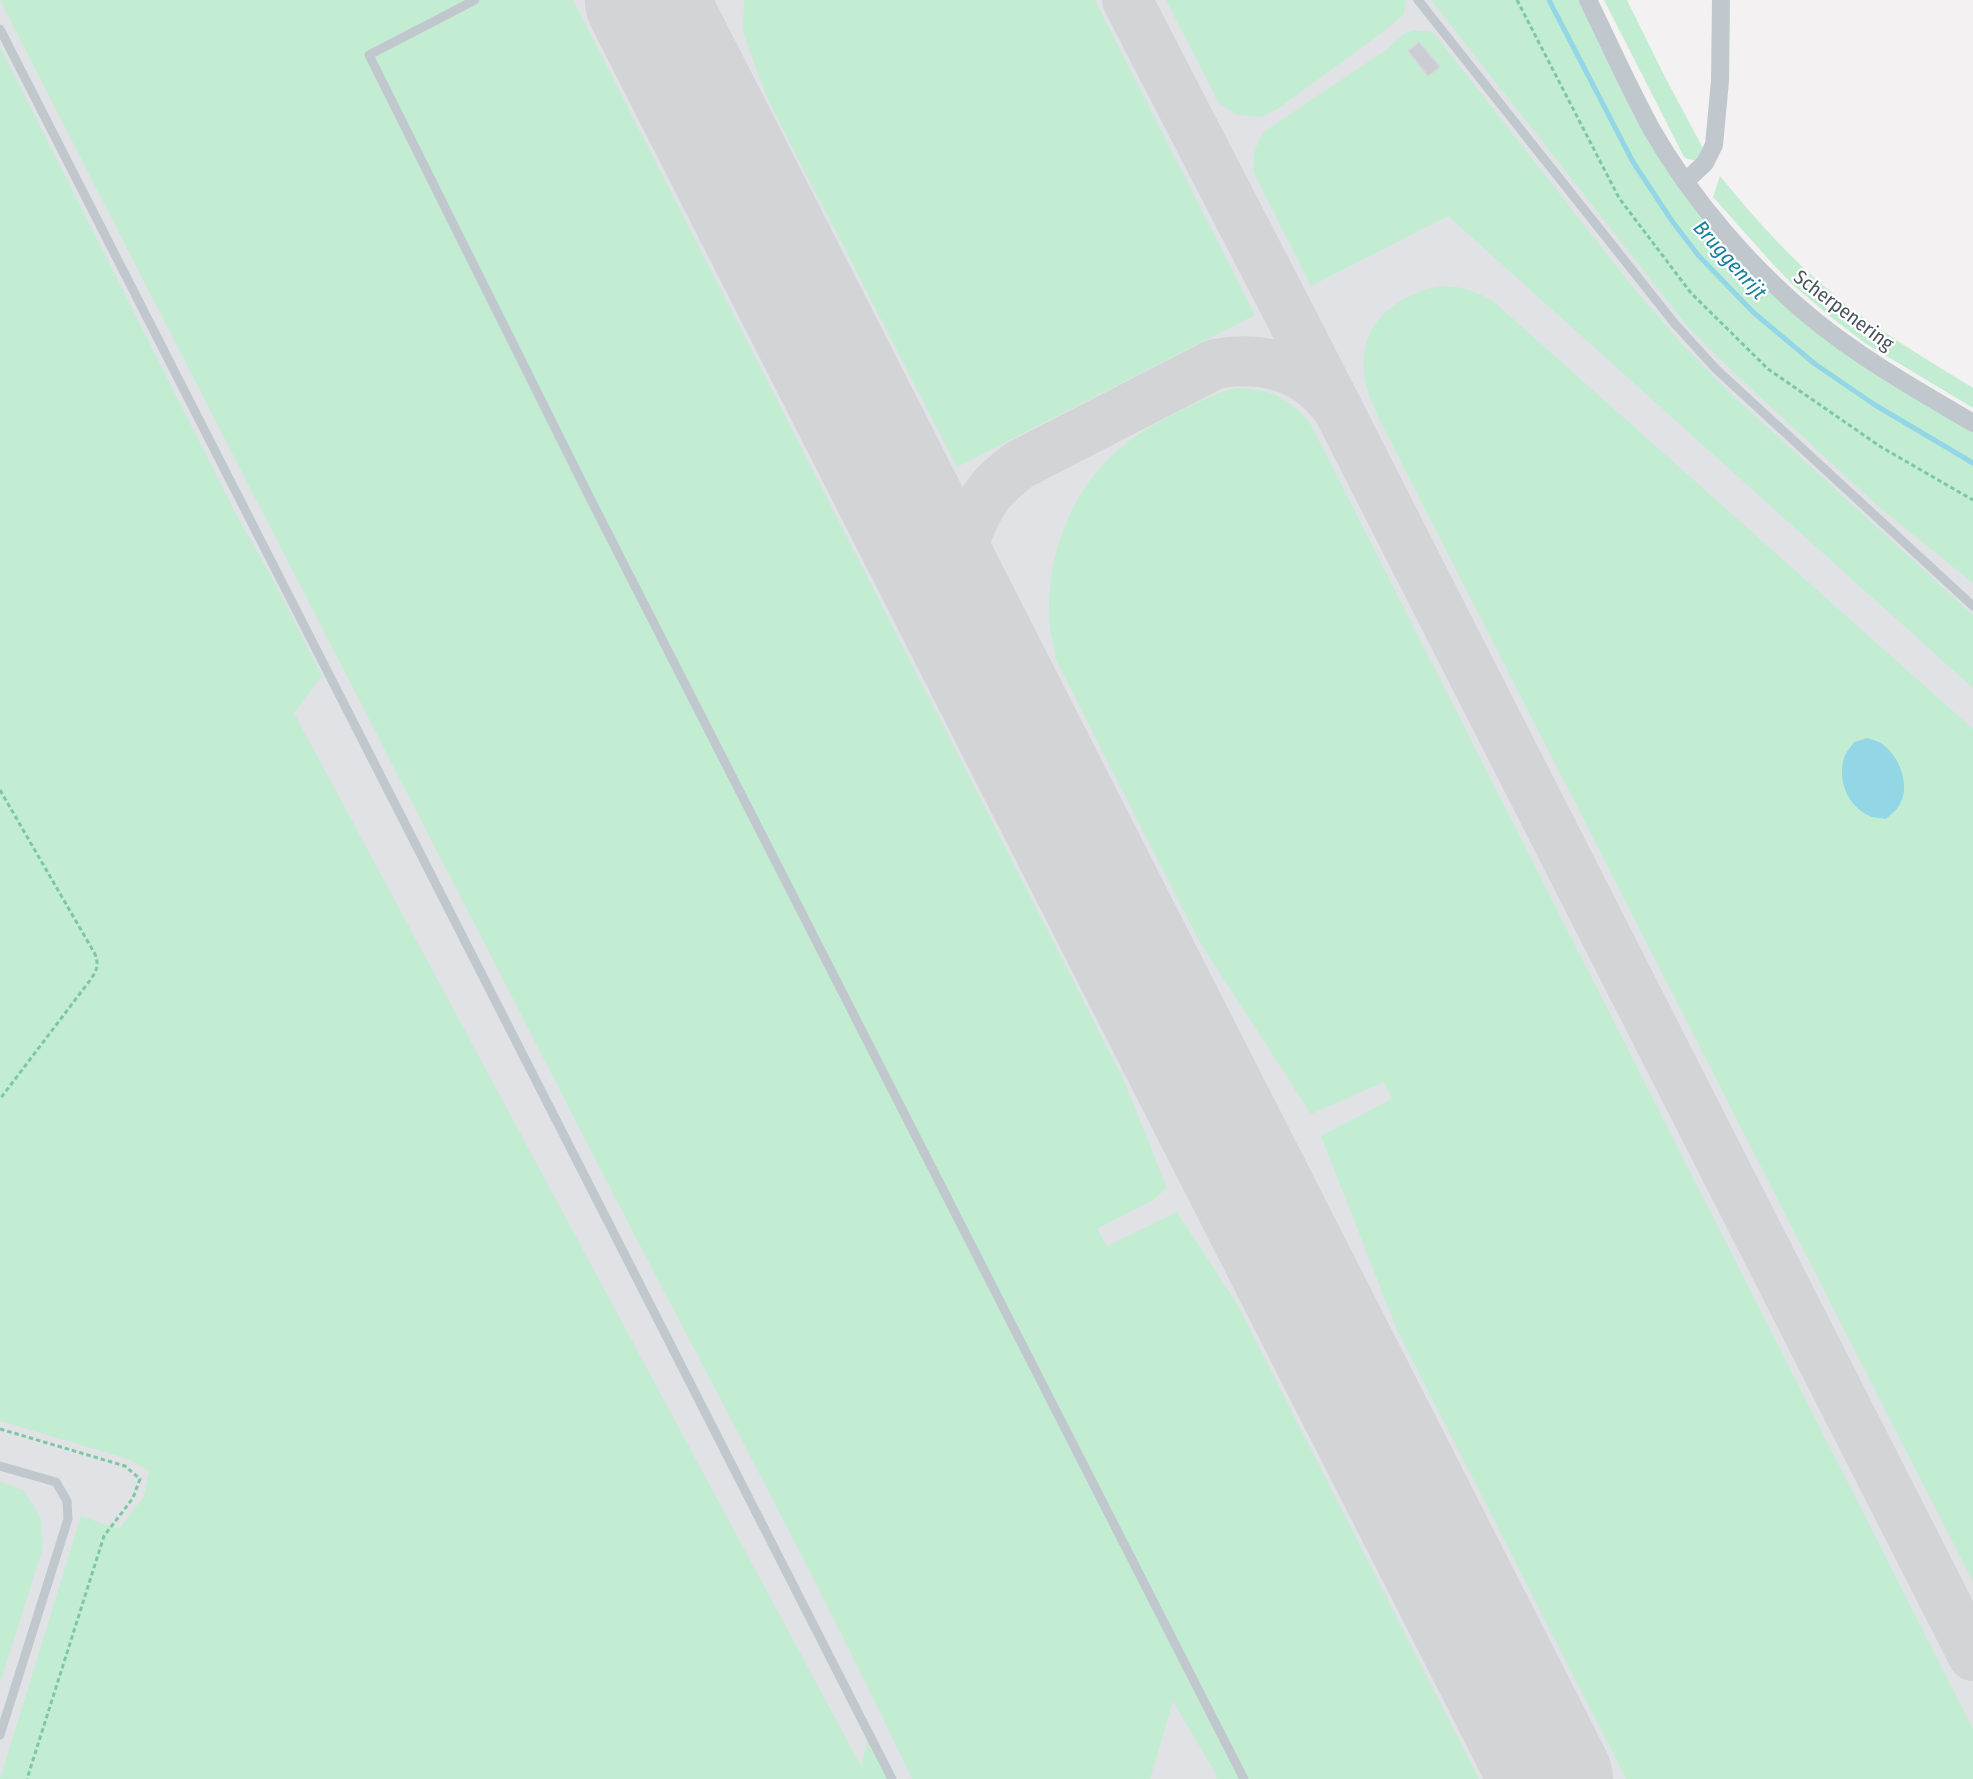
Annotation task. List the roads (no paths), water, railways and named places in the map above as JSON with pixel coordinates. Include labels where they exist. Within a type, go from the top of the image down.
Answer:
[{"type":"street","name":"Scherpenering","points":[[1588,0],[1653,130],[1686,181],[1749,259],[1813,319],[1845,343],[1973,423]]},
{"type":"street","points":[[1686,181],[1705,163],[1714,145],[1720,81],[1721,0]]},
{"type":"lane","points":[[475,0],[369,55],[591,500],[1244,1779]]},
{"type":"lane","points":[[1418,0],[1675,324],[1716,369],[1973,606]]},
{"type":"lane","points":[[0,29],[892,1779]]},
{"type":"lane","points":[[0,1466],[56,1482],[67,1501],[68,1519],[0,1736]]},
{"type":"water","points":[[1868,738],[1880,742],[1888,749],[1902,774],[1904,793],[1901,802],[1886,819],[1864,813],[1851,800],[1843,784],[1842,767],[1846,754],[1854,742]]},
{"type":"waterway","name":"Bruggenrijt","points":[[1549,0],[1633,162],[1672,221],[1698,255],[1753,312],[1815,364],[1875,405],[1973,463]]}]
